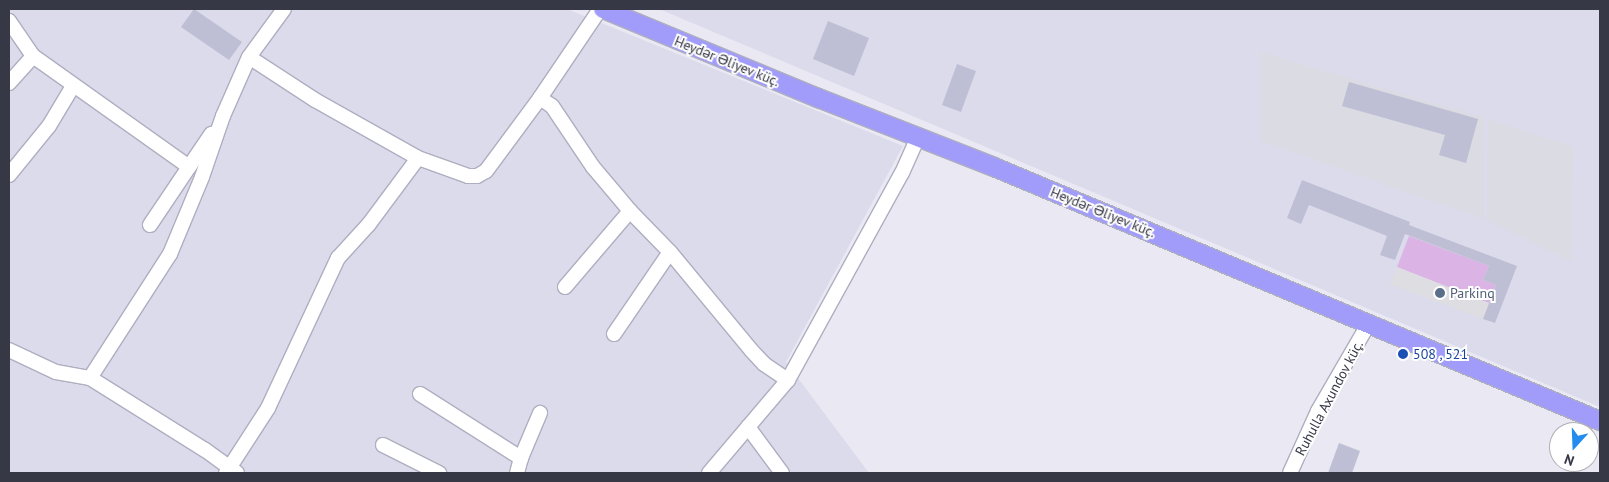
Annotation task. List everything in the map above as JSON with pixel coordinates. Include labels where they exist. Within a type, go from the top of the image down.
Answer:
[{"type":"main road","name":"Heydər Əliyev küç.","points":[[602,9],[918,137],[1600,421]]},
{"type":"street","points":[[90,378],[170,254],[202,177],[223,116],[249,57],[284,9]]},
{"type":"street","points":[[249,57],[315,100],[418,158],[468,176],[478,176],[486,171],[602,9]]},
{"type":"street","points":[[9,21],[33,56],[189,168]]},
{"type":"street","points":[[9,83],[33,56]]},
{"type":"street","points":[[9,175],[49,126],[73,86]]},
{"type":"street","points":[[540,98],[552,106],[593,167],[630,211],[670,252],[751,350],[764,364],[788,380]]},
{"type":"street","points":[[150,225],[223,116]]},
{"type":"street","points":[[709,473],[788,380],[902,173],[918,137]]},
{"type":"street","points":[[9,350],[56,372],[90,378],[231,471],[268,408],[338,258],[369,224],[418,158]]},
{"type":"street","points":[[565,287],[630,211]]},
{"type":"street","points":[[614,334],[670,252]]},
{"type":"street","name":"Ruhulla Axundov küç.","points":[[1290,473],[1318,411],[1368,323]]},
{"type":"street","points":[[420,394],[521,458]]},
{"type":"street","points":[[517,473],[521,458],[540,413]]},
{"type":"street","points":[[748,427],[782,473]]},
{"type":"street","points":[[383,445],[439,473]]},
{"type":"shaded area","points":[[9,9],[567,9],[903,146],[786,362],[869,473],[9,473]]},
{"type":"shaded area","points":[[659,9],[1600,9],[1600,407],[1095,193]]},
{"type":"shaded area","points":[[1261,52],[1484,118],[1484,219],[1261,141]]},
{"type":"shaded area","points":[[1488,119],[1574,147],[1571,261],[1487,220]]},
{"type":"shaded area","points":[[1409,236],[1489,266],[1483,280],[1496,285],[1489,303],[1397,267]]},
{"type":"shaded area","name":"Parkinq","points":[[1397,267],[1489,303],[1483,319],[1390,284]]},
{"type":"building","points":[[194,9],[242,42],[229,60],[181,27]]},
{"type":"building","points":[[828,21],[869,38],[854,76],[813,59]]},
{"type":"building","points":[[957,64],[976,71],[961,112],[942,105]]},
{"type":"building","points":[[1349,82],[1478,119],[1466,163],[1439,155],[1445,135],[1342,106]]},
{"type":"building","points":[[1302,180],[1410,222],[1409,225],[1517,266],[1495,323],[1483,319],[1496,285],[1483,280],[1489,266],[1405,234],[1395,260],[1380,255],[1387,236],[1309,205],[1301,224],[1287,218]]},
{"type":"building","points":[[1339,443],[1360,451],[1352,473],[1328,473]]},
{"type":"place","name":"Parkinq","points":[[1440,293]]},
{"type":"place","name":"508 , 521","points":[[1403,354]]}]
